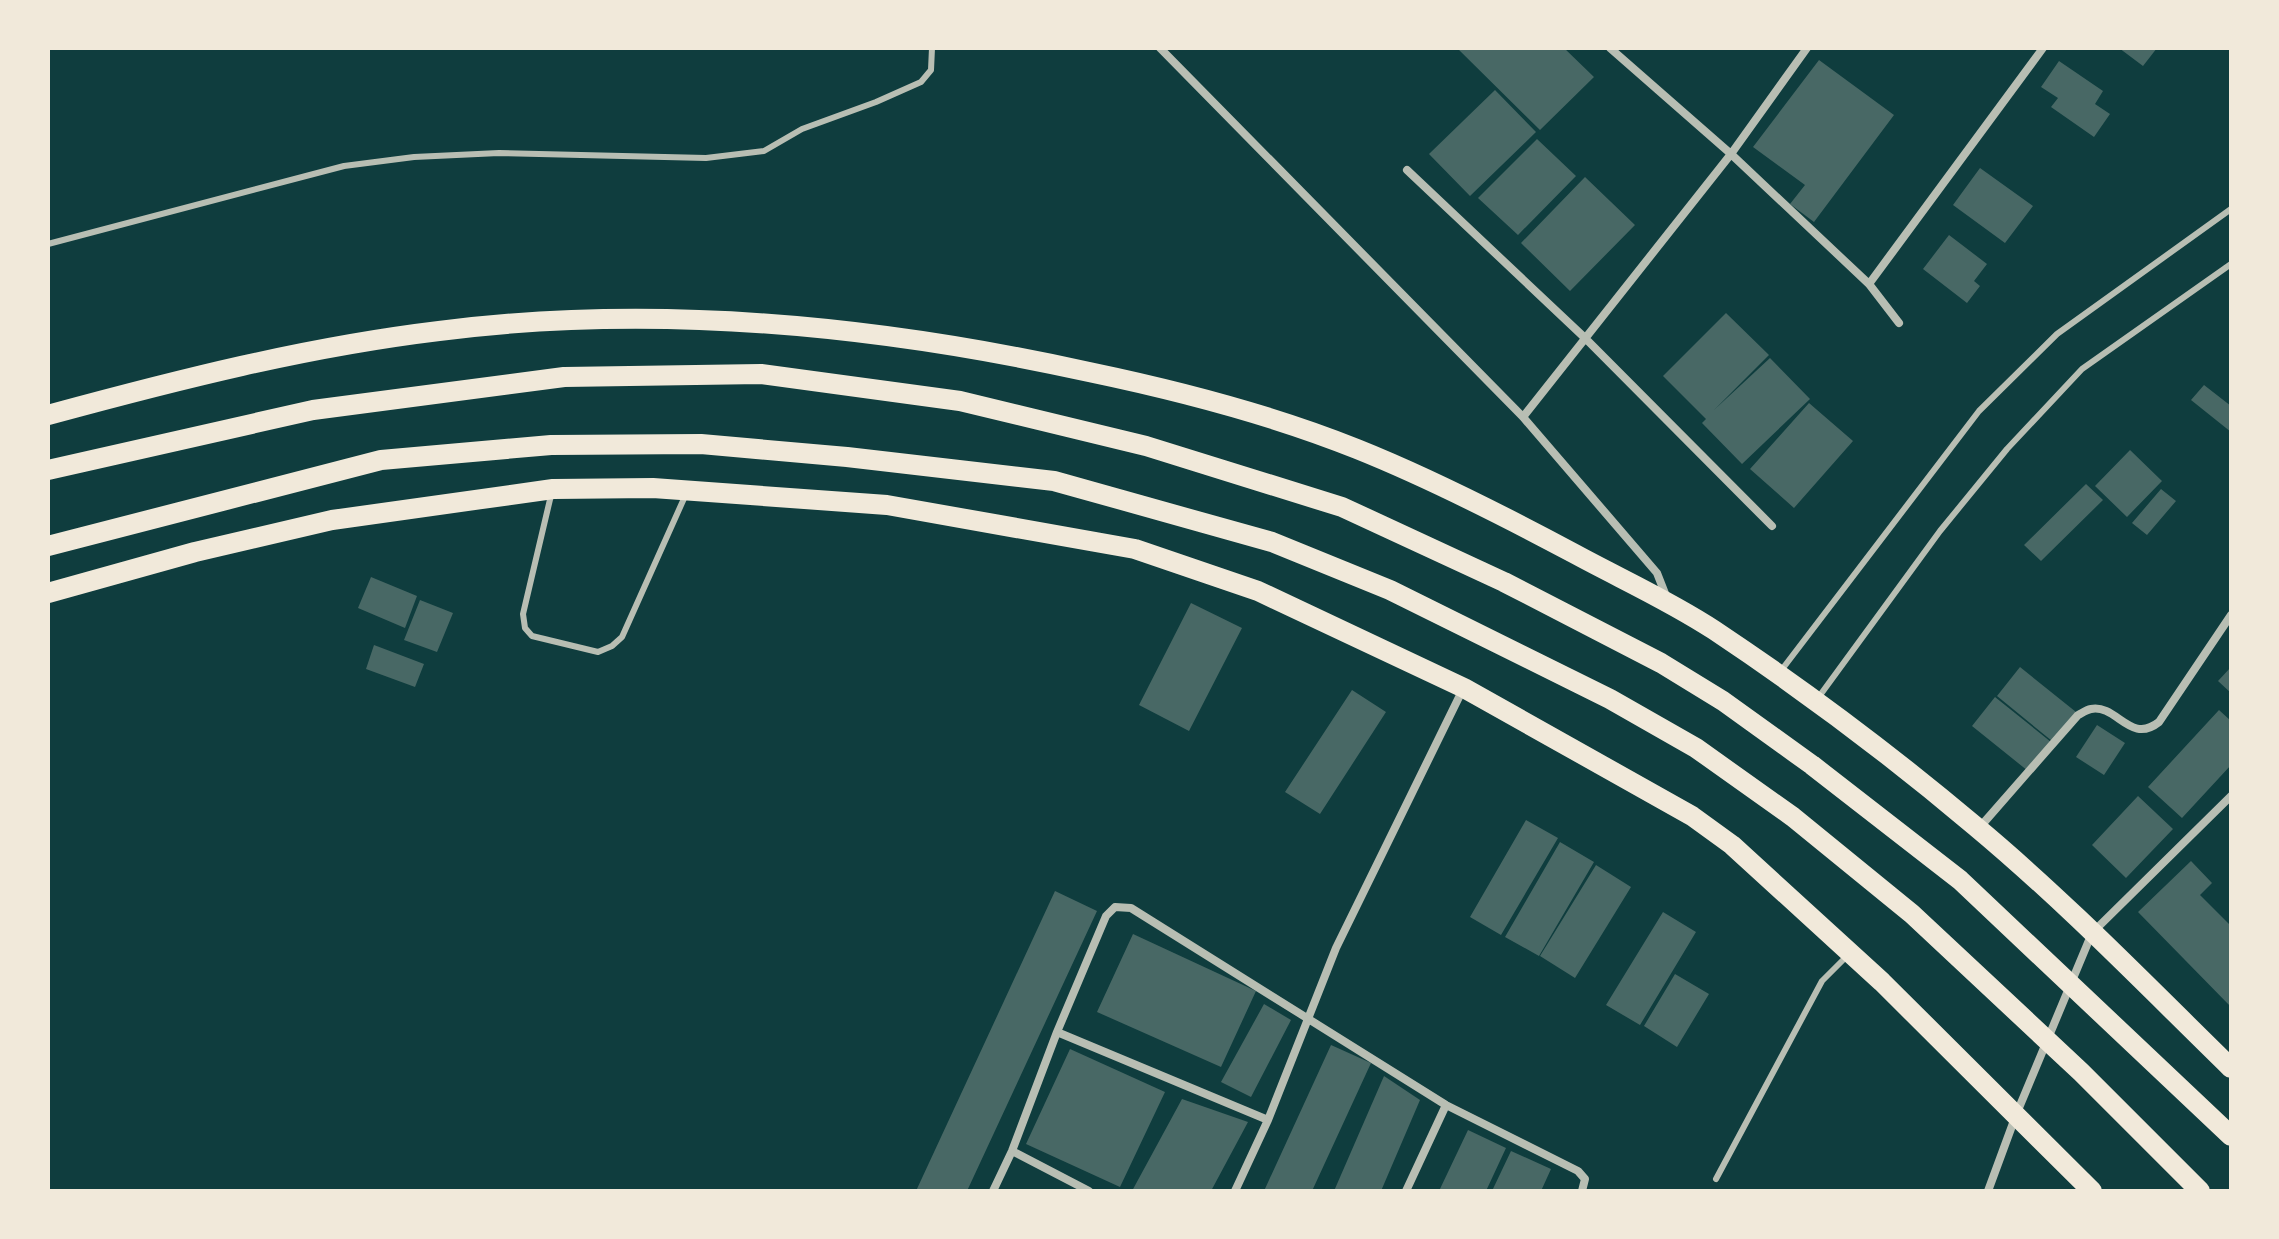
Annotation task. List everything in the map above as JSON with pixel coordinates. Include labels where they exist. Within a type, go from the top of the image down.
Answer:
[{"type":"main road","points":[[48,415],[173,381],[321,349],[444,330],[672,318],[841,328],[989,350],[1242,409],[1356,448],[1469,498],[1710,627],[1815,701],[1978,829],[2092,933],[2231,1068]]},
{"type":"main road","points":[[48,470],[313,410],[564,377],[761,374],[960,401],[1146,446],[1342,507],[1504,582],[1661,663],[1723,701],[1960,880],[2231,1136]]},
{"type":"main road","points":[[48,546],[381,460],[551,445],[701,444],[1054,481],[1272,542],[1390,590],[1610,699],[1696,748],[1793,817],[1912,914],[2047,1040],[2200,1191]]},
{"type":"main road","points":[[48,593],[195,552],[332,520],[553,489],[688,491],[887,505],[1135,549],[1258,591],[1464,688],[1692,816],[1732,845],[1850,953],[2092,1191]]},
{"type":"street","points":[[1160,48],[1523,417],[1657,573],[1669,604]]},
{"type":"street","points":[[1610,48],[1731,154],[1869,284],[1899,323]]},
{"type":"street","points":[[1523,417],[1731,154],[1807,48]]},
{"type":"street","points":[[1869,284],[2043,48]]},
{"type":"street","points":[[1407,170],[1585,338],[1772,526]]},
{"type":"street","points":[[1978,829],[2078,715],[2091,709],[2101,710],[2135,729],[2150,729],[2159,722],[2231,615]]},
{"type":"street","points":[[1235,1191],[1268,1120],[1336,948],[1464,688]]},
{"type":"street","points":[[1988,1191],[2016,1115],[2092,933],[2231,796]]},
{"type":"street","points":[[993,1191],[1106,916],[1115,907],[1131,908],[1446,1105],[1578,1171],[1585,1179],[1582,1191]]},
{"type":"street","points":[[1057,1032],[1268,1120]]},
{"type":"street","points":[[1406,1191],[1446,1105]]},
{"type":"street","points":[[1012,1151],[1089,1191]]},
{"type":"lane","points":[[48,244],[344,166],[414,157],[499,153],[706,158],[764,151],[802,129],[921,82],[931,70],[932,48]]},
{"type":"lane","points":[[1778,675],[1979,411],[2057,334],[2231,209]]},
{"type":"lane","points":[[1815,701],[1940,531],[2018,437],[2082,369],[2231,264]]},
{"type":"lane","points":[[553,489],[523,614],[525,628],[532,636],[598,652],[622,637],[688,491]]},
{"type":"lane","points":[[1716,1179],[1822,981],[1850,953]]},
{"type":"building","points":[[1457,48],[1564,48],[1594,77],[1540,130]]},
{"type":"building","points":[[2119,48],[2157,48],[2143,66]]},
{"type":"building","points":[[1819,60],[1894,115],[1814,222],[1790,204],[1805,185],[1753,147]]},
{"type":"building","points":[[2059,61],[2103,91],[2095,104],[2110,114],[2094,137],[2051,107],[2058,98],[2041,87]]},
{"type":"building","points":[[1495,90],[1536,132],[1470,196],[1429,154]]},
{"type":"building","points":[[1537,139],[1576,176],[1518,235],[1478,198]]},
{"type":"building","points":[[1980,168],[2033,206],[2005,243],[1953,205]]},
{"type":"building","points":[[1585,177],[1635,225],[1570,291],[1521,243]]},
{"type":"building","points":[[1949,235],[1987,264],[1974,281],[1980,286],[1967,303],[1923,269]]},
{"type":"building","points":[[1726,313],[1769,355],[1714,410],[1770,358],[1810,399],[1742,464],[1702,423],[1706,419],[1663,376]]},
{"type":"building","points":[[2204,385],[2231,406],[2231,432],[2191,400]]},
{"type":"building","points":[[1809,403],[1853,441],[1794,508],[1750,469]]},
{"type":"building","points":[[2130,450],[2162,481],[2127,517],[2095,486]]},
{"type":"building","points":[[2086,484],[2103,500],[2041,561],[2024,545]]},
{"type":"building","points":[[2161,489],[2176,501],[2147,535],[2132,523]]},
{"type":"building","points":[[371,577],[417,596],[405,628],[358,608]]},
{"type":"building","points":[[420,600],[453,613],[437,652],[404,640]]},
{"type":"building","points":[[1191,603],[1242,628],[1189,731],[1139,705]]},
{"type":"building","points":[[374,645],[424,664],[415,687],[366,669]]},
{"type":"building","points":[[2020,667],[2076,712],[2052,741],[1997,696]]},
{"type":"building","points":[[2231,667],[2231,693],[2218,681]]},
{"type":"building","points":[[1352,690],[1386,712],[1320,814],[1285,792]]},
{"type":"building","points":[[1995,697],[2051,742],[2028,771],[1972,726]]},
{"type":"building","points":[[2219,710],[2231,721],[2231,765],[2182,818],[2148,787]]},
{"type":"building","points":[[2097,725],[2125,743],[2104,775],[2076,757]]},
{"type":"building","points":[[2138,796],[2173,829],[2126,878],[2092,845]]},
{"type":"building","points":[[1526,820],[1558,838],[1501,935],[1470,917]]},
{"type":"building","points":[[1560,842],[1594,862],[1539,956],[1505,937]]},
{"type":"building","points":[[2191,861],[2212,883],[2200,895],[2231,926],[2231,1007],[2138,912]]},
{"type":"building","points":[[1596,865],[1631,887],[1575,978],[1540,956]]},
{"type":"building","points":[[1055,891],[1097,911],[967,1191],[916,1191]]},
{"type":"building","points":[[1663,912],[1696,932],[1640,1025],[1606,1005]]},
{"type":"building","points":[[1133,934],[1256,991],[1221,1067],[1097,1012]]},
{"type":"building","points":[[1675,974],[1709,994],[1677,1047],[1644,1026]]},
{"type":"building","points":[[1264,1004],[1291,1020],[1251,1097],[1221,1082]]},
{"type":"building","points":[[1331,1045],[1371,1063],[1312,1191],[1264,1191]]},
{"type":"building","points":[[1070,1049],[1165,1092],[1120,1187],[1026,1144]]},
{"type":"building","points":[[1384,1076],[1420,1100],[1381,1191],[1334,1191]]},
{"type":"building","points":[[1182,1099],[1248,1122],[1211,1191],[1132,1191]]},
{"type":"building","points":[[1468,1130],[1506,1148],[1486,1191],[1439,1191]]},
{"type":"building","points":[[1511,1151],[1551,1169],[1541,1191],[1492,1191]]}]
